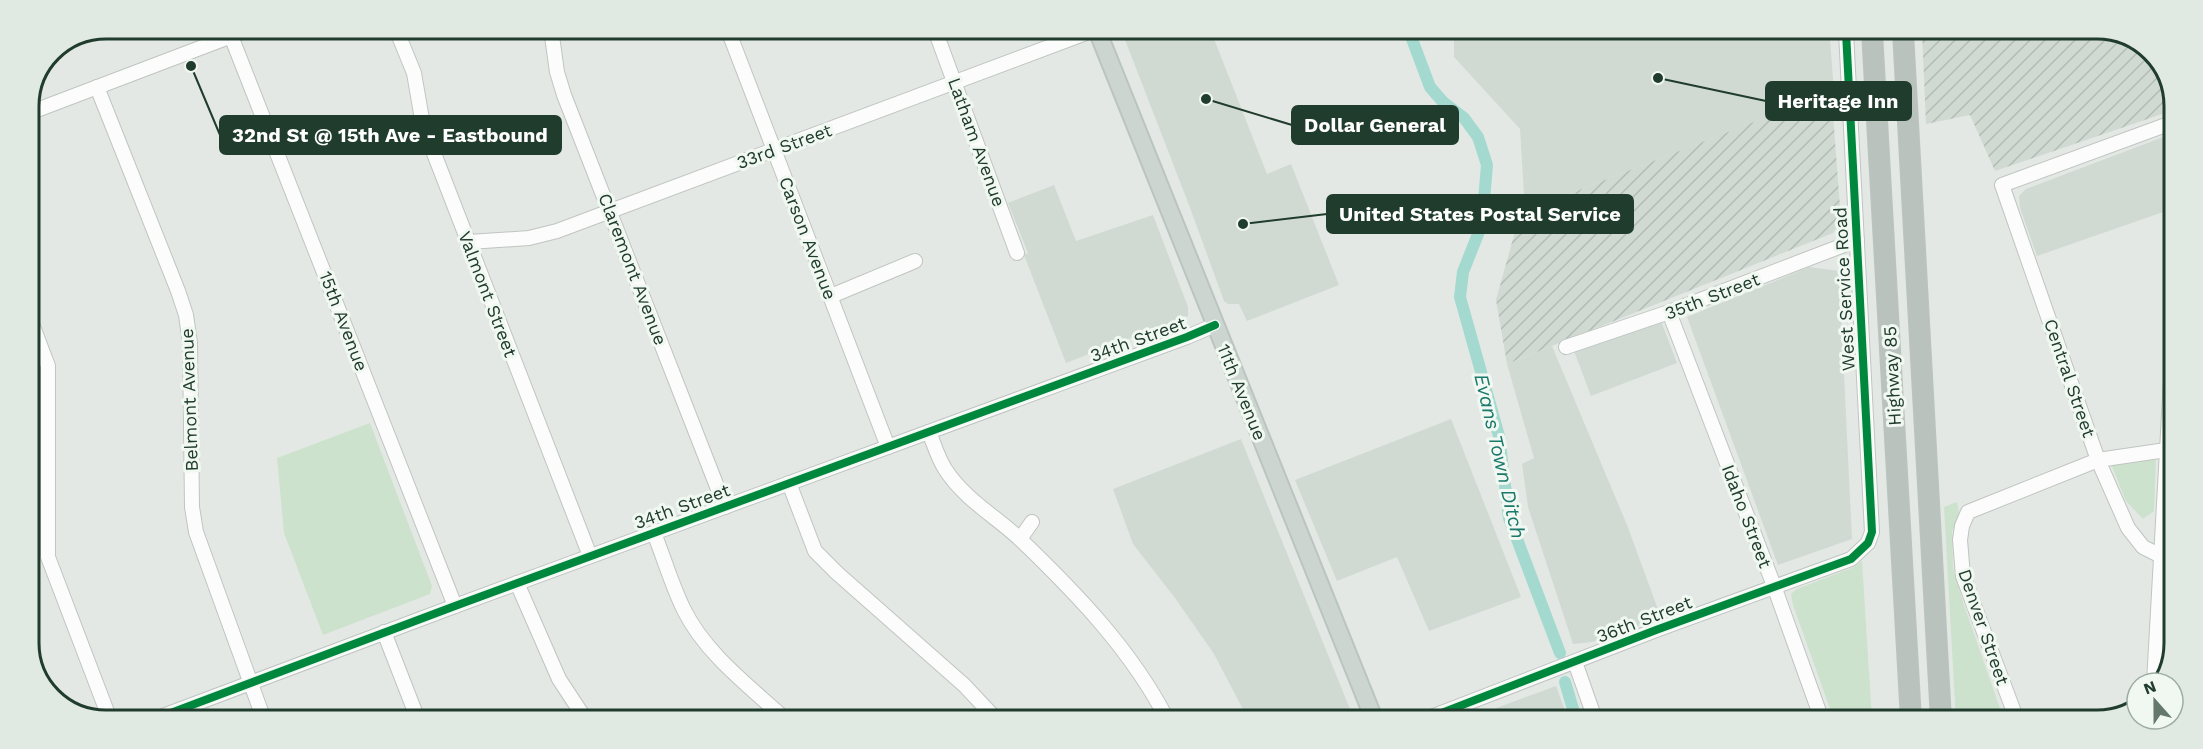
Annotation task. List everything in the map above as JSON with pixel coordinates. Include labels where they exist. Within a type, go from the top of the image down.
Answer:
[{"type":"highway","name":"Highway 85","points":[[1872,39],[1910,710]]},
{"type":"highway","name":"Highway 85","points":[[1903,39],[1941,710]]},
{"type":"highway","points":[[1936,606],[1945,643],[1949,710]]},
{"type":"main road","name":"11th Avenue","points":[[1100,39],[1370,710]]},
{"type":"street","points":[[39,109],[223,39]]},
{"type":"street","name":"15th Avenue","points":[[232,39],[455,606]]},
{"type":"street","name":"Valmont Street","points":[[400,39],[414,73],[423,125],[590,556]]},
{"type":"street","name":"Claremont Avenue","points":[[552,39],[557,72],[725,507]]},
{"type":"street","name":"Carson Avenue","points":[[731,39],[888,447]]},
{"type":"street","name":"Latham Avenue","points":[[939,39],[1017,253]]},
{"type":"street","name":"33rd Street","points":[[470,242],[529,238],[557,231],[1072,39]]},
{"type":"street","name":"West Service Road","points":[[1846,39],[1872,532],[1868,543]]},
{"type":"street","name":"Belmont Avenue","points":[[97,87],[186,315],[190,343],[192,507],[196,532],[260,710]]},
{"type":"street","name":"Central Street","points":[[2161,556],[2143,547],[2128,528],[2098,460],[2002,185],[2164,126]]},
{"type":"street","name":"35th Street","points":[[1566,347],[1669,312],[1857,240]]},
{"type":"street","points":[[831,296],[915,261]]},
{"type":"street","name":"Idaho Street","points":[[1669,312],[1774,586],[1818,710]]},
{"type":"street","name":"34th Street","points":[[178,710],[590,556],[1187,338],[1215,325]]},
{"type":"street","points":[[39,342],[48,366],[48,557],[106,710]]},
{"type":"street","points":[[929,432],[946,470],[969,498],[1020,539],[1102,622],[1135,665],[1162,710]]},
{"type":"street","points":[[2098,460],[2164,450]]},
{"type":"street","name":"Denver Street","points":[[2013,710],[1963,576],[1961,531],[1968,512],[2098,460]]},
{"type":"street","points":[[789,483],[815,551],[964,685],[987,710]]},
{"type":"street","points":[[2155,671],[2164,492]]},
{"type":"street","points":[[1020,539],[1032,522]]},
{"type":"street","points":[[654,533],[684,611],[710,648],[775,710]]},
{"type":"street","name":"36th Street","points":[[1450,710],[1774,586],[1851,559],[1868,543]]},
{"type":"street","points":[[518,583],[559,679],[579,710]]},
{"type":"street","points":[[384,632],[414,710]]},
{"type":"street","points":[[1575,662],[1592,710]]},
{"type":"shaded area","points":[[1125,39],[1214,39],[1267,174],[1291,164],[1339,285],[1247,321],[1239,304],[1228,304],[1224,301]]},
{"type":"shaded area","points":[[1454,39],[1830,39],[1834,91],[1525,211],[1520,129],[1454,57]]},
{"type":"shaded area","points":[[1922,39],[2097,39],[2114,41],[2134,50],[2150,65],[2159,80],[2164,102],[2164,113],[1995,171],[1970,115],[1926,124]]},
{"type":"shaded area","points":[[1818,97],[1833,114],[1841,220],[1833,233],[1507,364],[1496,300],[1519,217],[1525,211]]},
{"type":"shaded area","points":[[2164,137],[2164,212],[2037,256],[2020,208],[2019,196],[2026,189]]},
{"type":"shaded area","points":[[1054,185],[1076,241],[1153,215],[1188,307],[1188,316],[1066,363],[1024,255],[1028,253],[1008,203]]},
{"type":"shaded area","points":[[1809,267],[1839,271],[1852,539],[1778,565],[1687,317]]},
{"type":"shaded area","points":[[1661,321],[1677,363],[1591,396],[1574,351]]},
{"type":"shaded area","points":[[1552,346],[1627,525],[1659,612],[1657,619],[1592,642],[1573,644],[1528,507],[1522,464],[1534,458],[1507,364]]},
{"type":"shaded area","points":[[1451,419],[1521,597],[1429,631],[1397,557],[1337,581],[1295,480]]},
{"type":"shaded area","points":[[1241,439],[1350,710],[1243,710],[1214,654],[1175,598],[1133,544],[1113,489]]},
{"type":"shaded area","points":[[1556,686],[1565,710],[1491,710]]},
{"type":"green space","points":[[370,423],[432,586],[430,594],[323,635],[284,533],[277,458]]},
{"type":"green space","points":[[2156,457],[2154,511],[2143,519],[2126,501],[2111,464]]},
{"type":"green space","points":[[1957,502],[1960,517],[1952,531],[1953,568],[2001,710],[1955,710],[1944,507]]},
{"type":"green space","points":[[1862,561],[1871,710],[1830,710],[1791,594],[1797,589],[1854,567]]},
{"type":"waterway","name":"Evans Town Ditch","points":[[1412,39],[1430,87],[1443,102],[1464,118],[1478,137],[1487,165],[1482,224],[1463,272],[1460,297],[1499,436],[1509,518],[1560,653]]},
{"type":"waterway","name":"Evans Town Ditch","points":[[1565,682],[1573,710]]},
{"type":"cycle path","points":[[1449,710],[1656,630],[1851,559],[1868,543],[1872,532],[1846,39]]},
{"type":"cycle path","points":[[179,710],[1215,325]]},
{"type":"place","name":"32nd St @ 15th Ave - Eastbound","points":[[191,66]]},
{"type":"place","name":"Heritage Inn","points":[[1658,78]]},
{"type":"place","name":"Dollar General","points":[[1206,99]]},
{"type":"place","name":"United States Postal Service","points":[[1243,224]]}]
